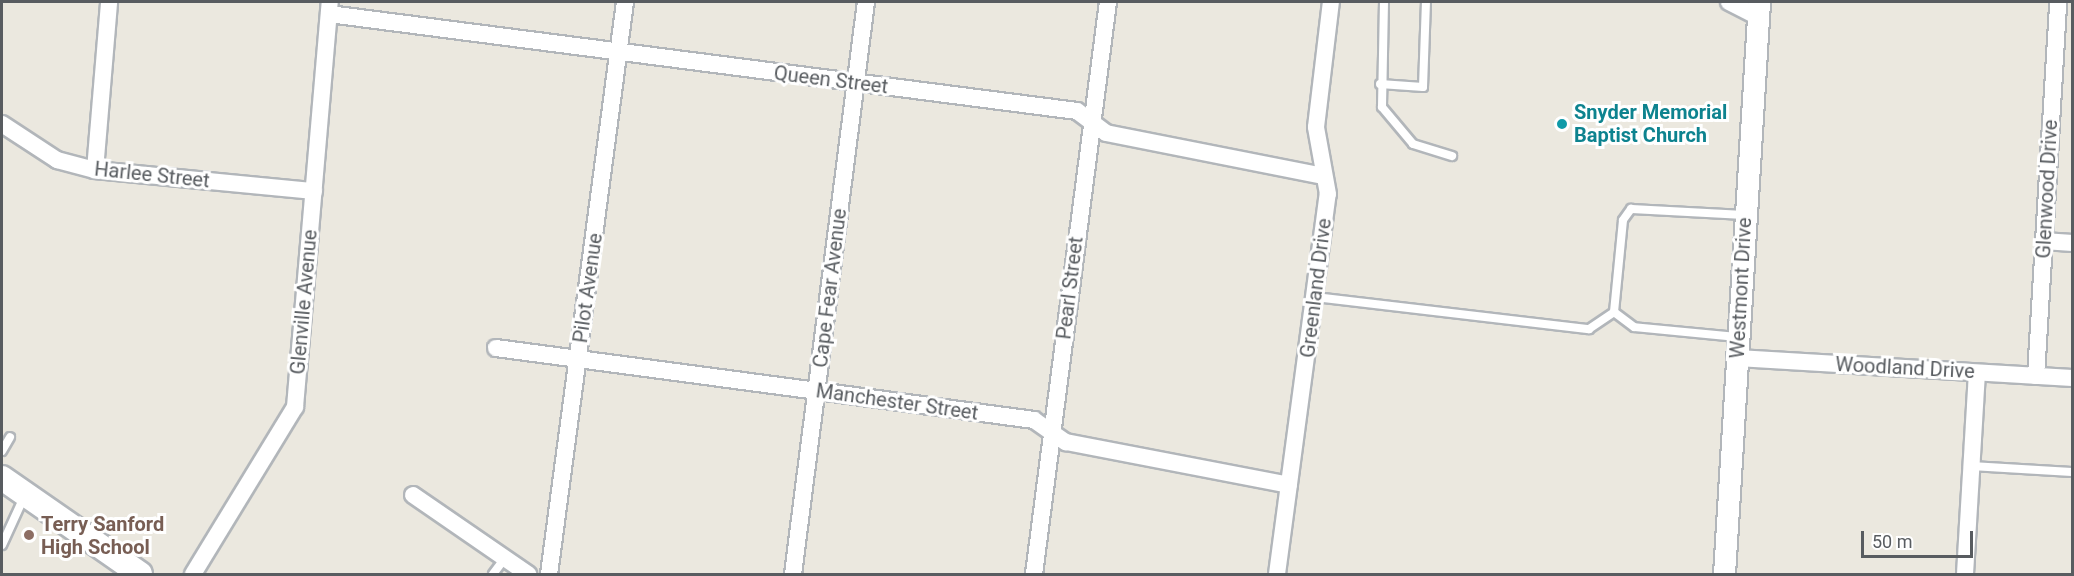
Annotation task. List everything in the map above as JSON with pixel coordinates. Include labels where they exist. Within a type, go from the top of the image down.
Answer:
[{"type":"main road","points":[[2,478],[140,574]]},
{"type":"street","points":[[95,170],[109,2]]},
{"type":"street","name":"Pilot Avenue","points":[[549,574],[625,2]]},
{"type":"street","name":"Cape Fear Avenue","points":[[793,574],[866,2]]},
{"type":"street","name":"Pearl Street","points":[[1034,574],[1108,2]]},
{"type":"street","name":"Greenland Drive","points":[[1277,574],[1328,194],[1316,127],[1331,2]]},
{"type":"street","points":[[1729,2],[1758,9]]},
{"type":"street","name":"Glenwood Drive","points":[[2036,376],[2058,2]]},
{"type":"street","name":"Queen Street","points":[[329,8],[618,52],[1077,111],[1106,133],[1323,176]]},
{"type":"street","name":"Glenville Avenue","points":[[193,574],[295,407],[329,8]]},
{"type":"street","name":"Westmont Drive","points":[[1724,574],[1758,9]]},
{"type":"street","name":"Harlee Street","points":[[2,124],[57,160],[95,170],[314,191]]},
{"type":"street","points":[[2044,241],[2073,243]]},
{"type":"street","name":"Manchester Street","points":[[496,348],[1034,420],[1066,442],[1289,485]]},
{"type":"street","name":"Woodland Drive","points":[[1737,358],[2073,378]]},
{"type":"street","points":[[1965,574],[1977,373]]},
{"type":"street","points":[[413,495],[528,574]]},
{"type":"lane","points":[[1384,2],[1380,84],[1382,107],[1400,134],[1429,153],[1452,156]]},
{"type":"lane","points":[[1380,84],[1423,87],[1426,2]]},
{"type":"lane","points":[[1614,312],[1623,220],[1631,209],[1746,215]]},
{"type":"lane","points":[[1315,297],[1589,329],[1614,312]]},
{"type":"lane","points":[[1614,312],[1634,327],[1738,337]]},
{"type":"lane","points":[[2,451],[10,437]]},
{"type":"lane","points":[[1971,466],[2073,472]]},
{"type":"lane","points":[[2,545],[26,495]]},
{"type":"lane","points":[[493,574],[505,558]]},
{"type":"place","name":"Snyder Memorial Baptist Church","points":[[1562,124]]},
{"type":"place","name":"Terry Sanford High School","points":[[29,535]]}]
